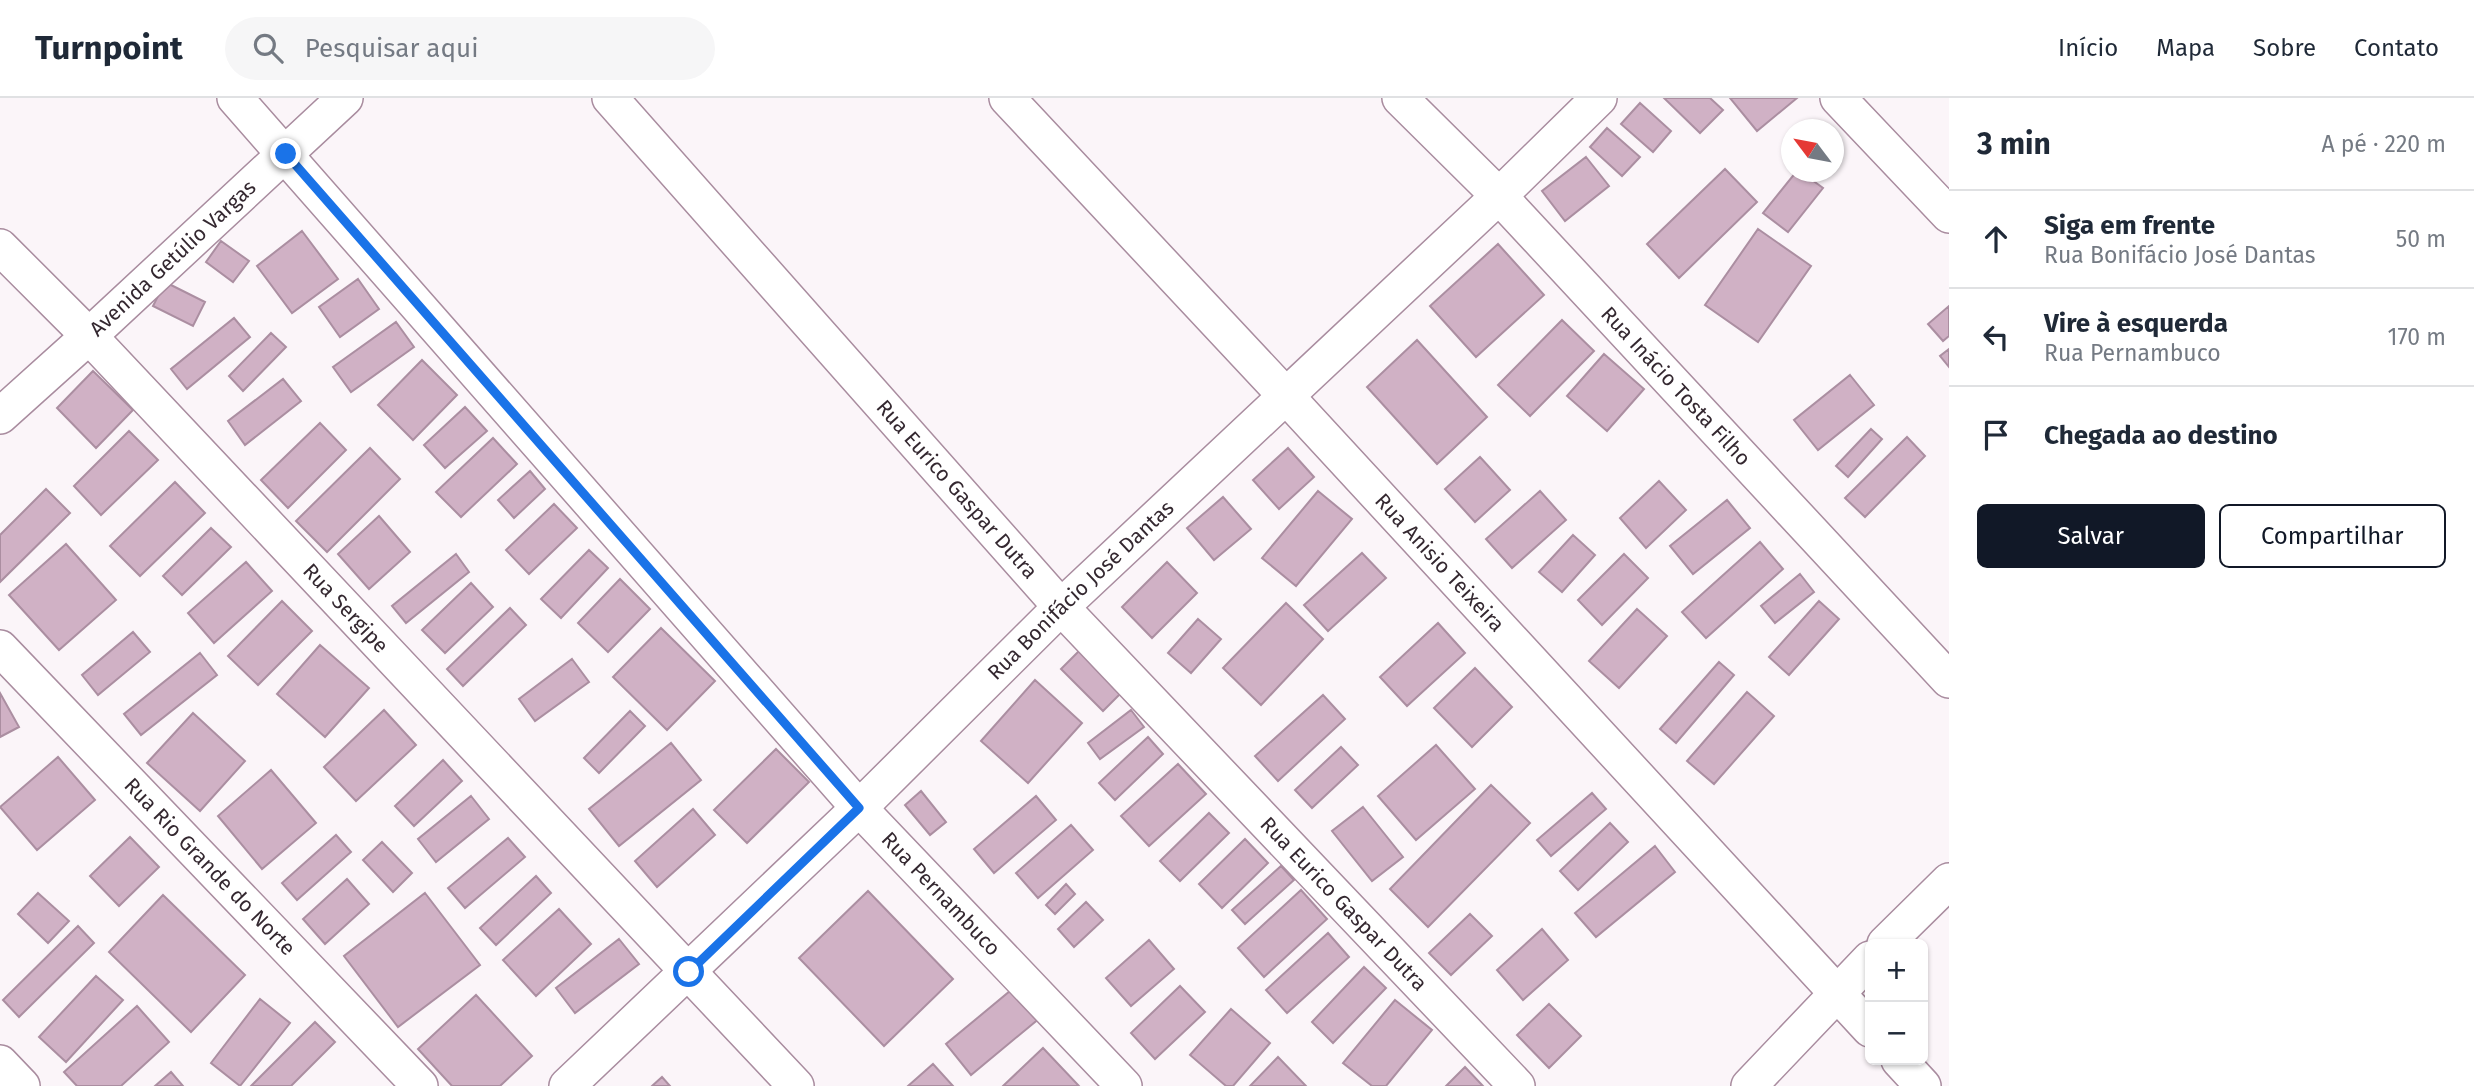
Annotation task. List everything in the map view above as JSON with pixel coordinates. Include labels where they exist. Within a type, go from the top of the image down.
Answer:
[{"type":"street","name":"Rua Pernambuco","points":[[235,98],[859,808],[1124,1086]]},
{"type":"street","name":"Avenida Getúlio Vargas","points":[[0,416],[89,337],[345,98]]},
{"type":"street","name":"Rua Eurico Gaspar Dutra","points":[[610,98],[1061,607],[1517,1086]]},
{"type":"street","name":"Rua Anisio Teixeira","points":[[1007,98],[1865,1024]]},
{"type":"street","name":"Rua Inácio Tosta Filho","points":[[1400,98],[1499,196],[1949,680]]},
{"type":"street","name":"Rua Bonifácio José Dantas","points":[[567,1086],[859,808],[1061,607],[1499,196],[1599,98]]},
{"type":"street","points":[[1838,98],[1949,215]]},
{"type":"street","name":"Rua Sergipe","points":[[0,247],[89,337],[796,1086]]},
{"type":"street","name":"Rua Rio Grande do Norte","points":[[0,648],[420,1086]]},
{"type":"street","points":[[1890,939],[1949,881]]},
{"type":"street","points":[[1749,1086],[1865,964]]},
{"type":"street","points":[[0,1063],[22,1086]]},
{"type":"street","points":[[1904,1065],[1923,1086]]},
{"type":"building","points":[[1664,98],[1710,98],[1723,110],[1700,133]]},
{"type":"building","points":[[1730,98],[1797,98],[1757,131]]},
{"type":"building","points":[[1640,103],[1671,131],[1653,152],[1621,124]]},
{"type":"building","points":[[1607,128],[1640,157],[1622,176],[1590,147]]},
{"type":"building","points":[[1586,157],[1609,186],[1565,221],[1542,191]]},
{"type":"building","points":[[1725,169],[1757,202],[1679,278],[1647,244]]},
{"type":"building","points":[[1788,182],[1815,182],[1823,188],[1788,232],[1763,213]]},
{"type":"building","points":[[1758,229],[1811,266],[1758,342],[1705,305]]},
{"type":"building","points":[[302,231],[338,279],[292,313],[257,266]]},
{"type":"building","points":[[221,241],[249,261],[233,282],[206,262]]},
{"type":"building","points":[[1498,244],[1544,295],[1476,357],[1430,306]]},
{"type":"building","points":[[358,279],[379,309],[340,337],[319,307]]},
{"type":"building","points":[[165,282],[205,302],[193,326],[153,306]]},
{"type":"building","points":[[1949,306],[1949,336],[1943,341],[1928,324]]},
{"type":"building","points":[[234,318],[250,337],[187,389],[171,369]]},
{"type":"building","points":[[1562,320],[1594,351],[1530,416],[1498,385]]},
{"type":"building","points":[[396,322],[414,347],[351,392],[333,367]]},
{"type":"building","points":[[271,333],[286,347],[243,391],[229,376]]},
{"type":"building","points":[[1417,340],[1487,417],[1437,464],[1367,387]]},
{"type":"building","points":[[1949,349],[1949,367],[1940,356]]},
{"type":"building","points":[[1604,354],[1644,389],[1607,431],[1567,396]]},
{"type":"building","points":[[422,360],[457,395],[413,440],[378,405]]},
{"type":"building","points":[[93,371],[133,410],[96,448],[57,408]]},
{"type":"building","points":[[1850,375],[1874,405],[1818,450],[1794,420]]},
{"type":"building","points":[[283,379],[301,401],[245,445],[228,421]]},
{"type":"building","points":[[465,407],[487,431],[445,468],[424,445]]},
{"type":"building","points":[[320,423],[346,450],[288,508],[261,480]]},
{"type":"building","points":[[1871,429],[1882,439],[1848,477],[1836,466]]},
{"type":"building","points":[[129,431],[158,460],[101,515],[74,486]]},
{"type":"building","points":[[1907,437],[1925,456],[1865,517],[1845,498]]},
{"type":"building","points":[[493,438],[517,464],[461,517],[436,492]]},
{"type":"building","points":[[370,448],[400,479],[327,552],[296,521]]},
{"type":"building","points":[[1288,448],[1314,477],[1279,509],[1253,480]]},
{"type":"building","points":[[1480,457],[1510,490],[1475,522],[1445,489]]},
{"type":"building","points":[[530,471],[545,489],[514,518],[498,500]]},
{"type":"building","points":[[1659,481],[1686,510],[1646,548],[1620,518]]},
{"type":"building","points":[[175,482],[205,513],[140,576],[110,546]]},
{"type":"building","points":[[46,489],[70,513],[0,582],[0,535]]},
{"type":"building","points":[[1318,491],[1352,519],[1296,586],[1262,558]]},
{"type":"building","points":[[1540,491],[1566,520],[1512,568],[1486,539]]},
{"type":"building","points":[[1223,497],[1251,529],[1214,560],[1187,528]]},
{"type":"building","points":[[1727,500],[1750,528],[1693,574],[1670,546]]},
{"type":"building","points":[[554,504],[577,528],[529,574],[506,550]]},
{"type":"building","points":[[379,516],[410,552],[369,589],[338,554]]},
{"type":"building","points":[[211,528],[231,547],[182,595],[163,576]]},
{"type":"building","points":[[1573,535],[1595,555],[1562,592],[1539,572]]},
{"type":"building","points":[[1760,542],[1783,569],[1706,638],[1682,612]]},
{"type":"building","points":[[66,544],[116,600],[59,650],[9,595]]},
{"type":"building","points":[[589,550],[608,568],[561,618],[541,599]]},
{"type":"building","points":[[1362,553],[1386,578],[1328,631],[1304,605]]},
{"type":"building","points":[[456,554],[469,572],[406,623],[392,606]]},
{"type":"building","points":[[1624,554],[1648,578],[1602,625],[1578,600]]},
{"type":"building","points":[[246,562],[272,591],[214,643],[188,613]]},
{"type":"building","points":[[1167,562],[1197,593],[1152,638],[1122,607]]},
{"type":"building","points":[[1800,574],[1814,592],[1775,623],[1761,606]]},
{"type":"building","points":[[620,579],[650,609],[608,652],[578,623]]},
{"type":"building","points":[[471,583],[493,607],[445,653],[422,630]]},
{"type":"building","points":[[282,601],[312,631],[258,685],[228,656]]},
{"type":"building","points":[[1819,601],[1839,619],[1789,675],[1769,657]]},
{"type":"building","points":[[1286,603],[1323,639],[1261,705],[1223,668]]},
{"type":"building","points":[[510,608],[526,625],[463,686],[447,669]]},
{"type":"building","points":[[1637,609],[1667,636],[1619,688],[1589,661]]},
{"type":"building","points":[[1198,619],[1221,639],[1191,673],[1168,653]]},
{"type":"building","points":[[1438,623],[1465,653],[1407,706],[1380,677]]},
{"type":"building","points":[[661,628],[715,681],[667,730],[613,677]]},
{"type":"building","points":[[133,632],[150,652],[98,695],[82,675]]},
{"type":"building","points":[[320,645],[369,688],[325,737],[277,694]]},
{"type":"building","points":[[1084,646],[1126,688],[1103,711],[1061,669]]},
{"type":"building","points":[[200,653],[217,675],[141,735],[124,714]]},
{"type":"building","points":[[572,659],[589,682],[535,721],[519,699]]},
{"type":"building","points":[[1719,662],[1734,675],[1676,743],[1660,729]]},
{"type":"building","points":[[1475,668],[1512,707],[1472,747],[1434,708]]},
{"type":"building","points":[[1035,680],[1082,723],[1028,783],[981,741]]},
{"type":"building","points":[[1747,692],[1774,716],[1714,784],[1687,761]]},
{"type":"building","points":[[0,693],[19,727],[0,737]]},
{"type":"building","points":[[1323,695],[1345,719],[1278,781],[1255,756]]},
{"type":"building","points":[[384,710],[416,745],[356,801],[324,767]]},
{"type":"building","points":[[1131,710],[1144,727],[1100,759],[1088,743]]},
{"type":"building","points":[[630,711],[645,726],[599,773],[584,758]]},
{"type":"building","points":[[193,713],[245,761],[200,811],[147,763]]},
{"type":"building","points":[[1148,737],[1163,754],[1115,800],[1099,783]]},
{"type":"building","points":[[671,743],[701,780],[619,846],[589,809]]},
{"type":"building","points":[[1436,745],[1475,789],[1416,840],[1378,796]]},
{"type":"building","points":[[1341,747],[1358,765],[1312,808],[1295,790]]},
{"type":"building","points":[[776,749],[809,782],[747,843],[714,810]]},
{"type":"building","points":[[58,757],[95,800],[37,850],[0,807]]},
{"type":"building","points":[[443,760],[462,781],[414,826],[395,806]]},
{"type":"building","points":[[1178,764],[1206,794],[1149,846],[1121,816]]},
{"type":"building","points":[[271,770],[316,823],[262,869],[218,816]]},
{"type":"building","points":[[1491,785],[1530,823],[1428,927],[1390,889]]},
{"type":"building","points":[[921,791],[946,822],[930,835],[905,805]]},
{"type":"building","points":[[1592,793],[1606,809],[1551,856],[1537,840]]},
{"type":"building","points":[[471,796],[489,819],[436,862],[418,839]]},
{"type":"building","points":[[1036,796],[1056,820],[994,873],[974,849]]},
{"type":"building","points":[[1363,807],[1403,857],[1372,881],[1332,831]]},
{"type":"building","points":[[693,809],[715,835],[657,887],[635,861]]},
{"type":"building","points":[[1209,813],[1229,833],[1180,881],[1160,861]]},
{"type":"building","points":[[1610,823],[1628,842],[1578,890],[1560,871]]},
{"type":"building","points":[[1071,825],[1093,850],[1038,898],[1016,873]]},
{"type":"building","points":[[336,835],[351,852],[297,900],[282,883]]},
{"type":"building","points":[[130,837],[159,867],[119,906],[90,876]]},
{"type":"building","points":[[508,838],[525,857],[465,908],[448,888]]},
{"type":"building","points":[[1245,839],[1268,863],[1222,908],[1199,884]]},
{"type":"building","points":[[382,842],[412,873],[393,892],[363,860]]},
{"type":"building","points":[[1655,846],[1675,872],[1596,937],[1575,913]]},
{"type":"building","points":[[1281,866],[1294,880],[1245,924],[1232,910]]},
{"type":"building","points":[[536,876],[551,893],[496,945],[480,928]]},
{"type":"building","points":[[347,879],[369,904],[325,944],[303,919]]},
{"type":"building","points":[[1066,884],[1075,894],[1055,914],[1046,905]]},
{"type":"building","points":[[1301,890],[1327,919],[1264,977],[1238,948]]},
{"type":"building","points":[[868,891],[953,979],[884,1046],[799,958]]},
{"type":"building","points":[[38,893],[69,921],[48,943],[18,914]]},
{"type":"building","points":[[425,893],[480,965],[398,1027],[344,956]]},
{"type":"building","points":[[163,895],[245,975],[191,1032],[109,952]]},
{"type":"building","points":[[1086,902],[1103,920],[1074,947],[1058,929]]},
{"type":"building","points":[[559,909],[591,944],[536,996],[503,960]]},
{"type":"building","points":[[1470,914],[1492,936],[1451,975],[1429,953]]},
{"type":"building","points":[[78,926],[94,943],[19,1017],[3,1000]]},
{"type":"building","points":[[1542,929],[1568,960],[1523,1000],[1497,970]]},
{"type":"building","points":[[1328,933],[1349,957],[1287,1013],[1266,990]]},
{"type":"building","points":[[619,939],[639,964],[575,1013],[556,988]]},
{"type":"building","points":[[1149,940],[1174,969],[1131,1006],[1106,978]]},
{"type":"building","points":[[1364,967],[1386,988],[1333,1043],[1312,1022]]},
{"type":"building","points":[[96,976],[123,1000],[66,1062],[39,1037]]},
{"type":"building","points":[[1016,986],[1041,1017],[971,1075],[946,1044]]},
{"type":"building","points":[[1180,986],[1205,1012],[1155,1059],[1131,1033]]},
{"type":"building","points":[[476,995],[532,1056],[500,1086],[452,1086],[418,1049]]},
{"type":"building","points":[[260,999],[290,1023],[240,1086],[211,1063]]},
{"type":"building","points":[[1395,1000],[1432,1030],[1386,1086],[1372,1086],[1343,1063]]},
{"type":"building","points":[[1549,1004],[1581,1036],[1549,1068],[1517,1035]]},
{"type":"building","points":[[137,1006],[169,1042],[121,1086],[77,1086],[64,1072]]},
{"type":"building","points":[[1231,1009],[1270,1043],[1233,1086],[1226,1086],[1190,1055]]},
{"type":"building","points":[[315,1022],[335,1042],[291,1086],[251,1086]]},
{"type":"building","points":[[1043,1048],[1079,1086],[1003,1086]]},
{"type":"building","points":[[1278,1057],[1306,1086],[1250,1086]]},
{"type":"building","points":[[933,1064],[953,1086],[908,1086]]},
{"type":"building","points":[[1465,1067],[1483,1086],[1446,1086]]},
{"type":"building","points":[[171,1072],[183,1086],[155,1086]]},
{"type":"building","points":[[662,1077],[670,1086],[652,1086]]},
{"type":"route","points":[[286,154],[859,808],[689,972]]}]
